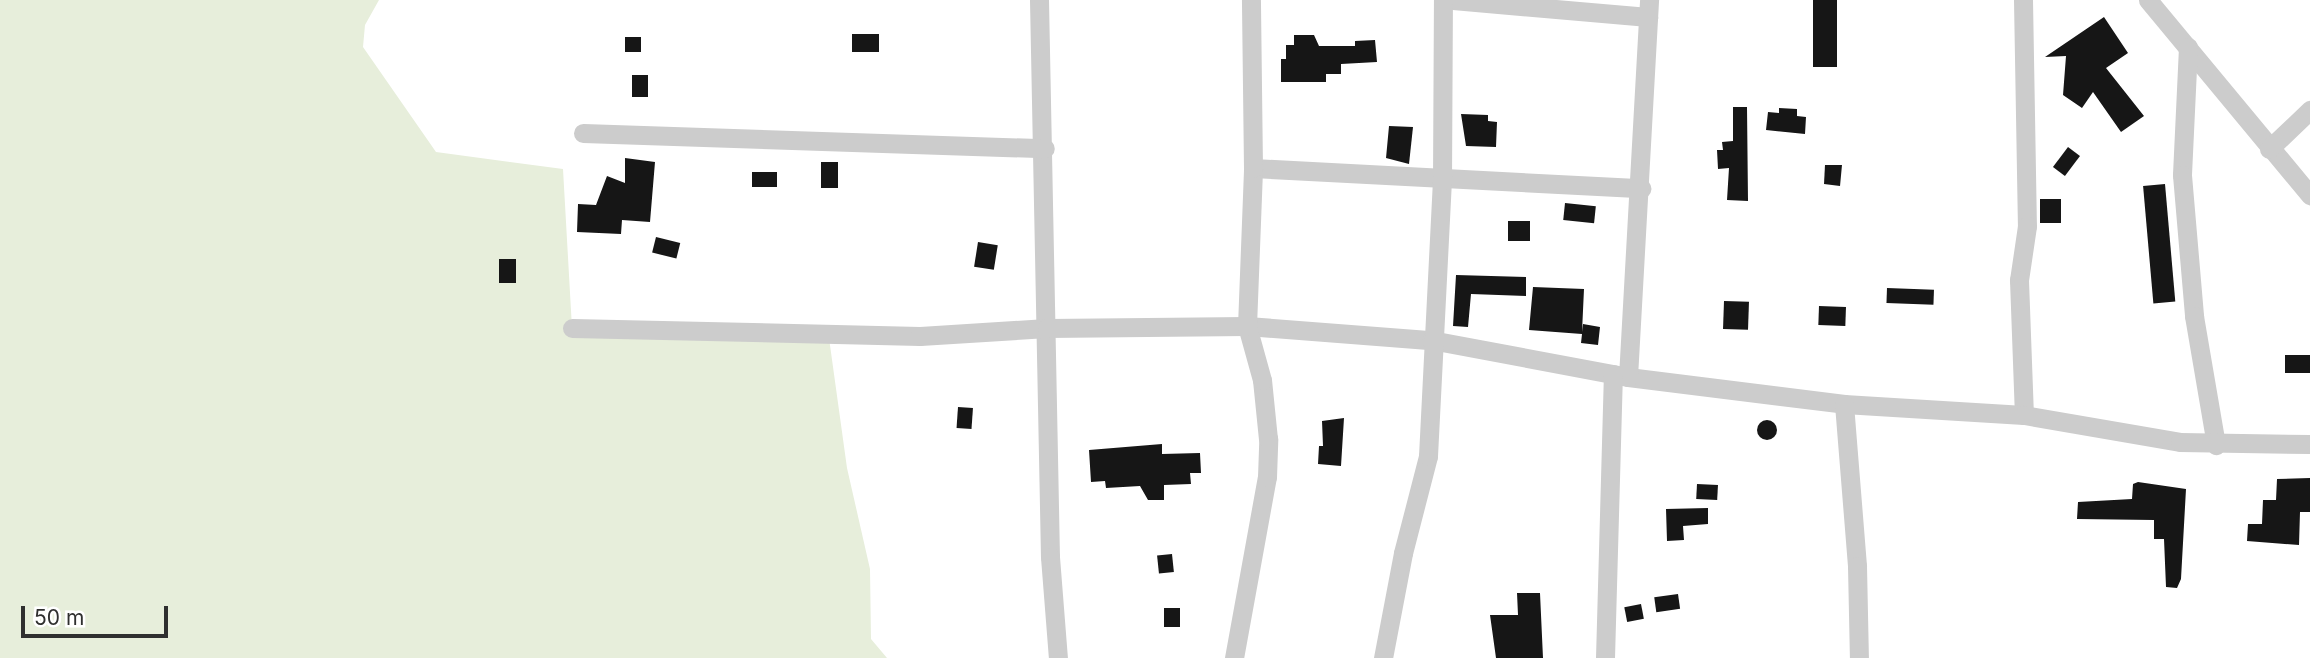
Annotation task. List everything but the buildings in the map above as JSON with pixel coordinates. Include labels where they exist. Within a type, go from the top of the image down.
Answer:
[{"type":"street","points":[[1039,0],[1045,148],[1050,557],[1058,658]]},
{"type":"street","points":[[1234,658],[1267,477],[1262,380],[1247,326],[1254,168],[1251,0]]},
{"type":"street","points":[[1383,658],[1403,553],[1428,456],[1431,340],[1442,181],[1443,0]]},
{"type":"street","points":[[1453,0],[1648,9],[1641,188],[1621,375],[1605,658]]},
{"type":"street","points":[[2023,0],[2027,226],[2019,280],[2024,415]]},
{"type":"street","points":[[2148,0],[2269,149],[2310,195]]},
{"type":"street","points":[[2188,47],[2182,175],[2194,316],[2216,445]]},
{"type":"street","points":[[2269,149],[2310,110]]},
{"type":"street","points":[[583,133],[1045,148]]},
{"type":"street","points":[[1254,168],[1442,181],[1641,188]]},
{"type":"street","points":[[572,328],[920,336],[1048,328],[1247,326],[1431,340],[1621,375],[1844,404],[2024,415],[2216,445],[2310,444]]},
{"type":"street","points":[[1844,404],[1857,566],[1859,658]]},
{"type":"green space","points":[[0,0],[379,0],[365,25],[363,47],[436,152],[563,169],[572,328],[829,338],[847,468],[870,569],[871,639],[887,658],[0,658]]}]
